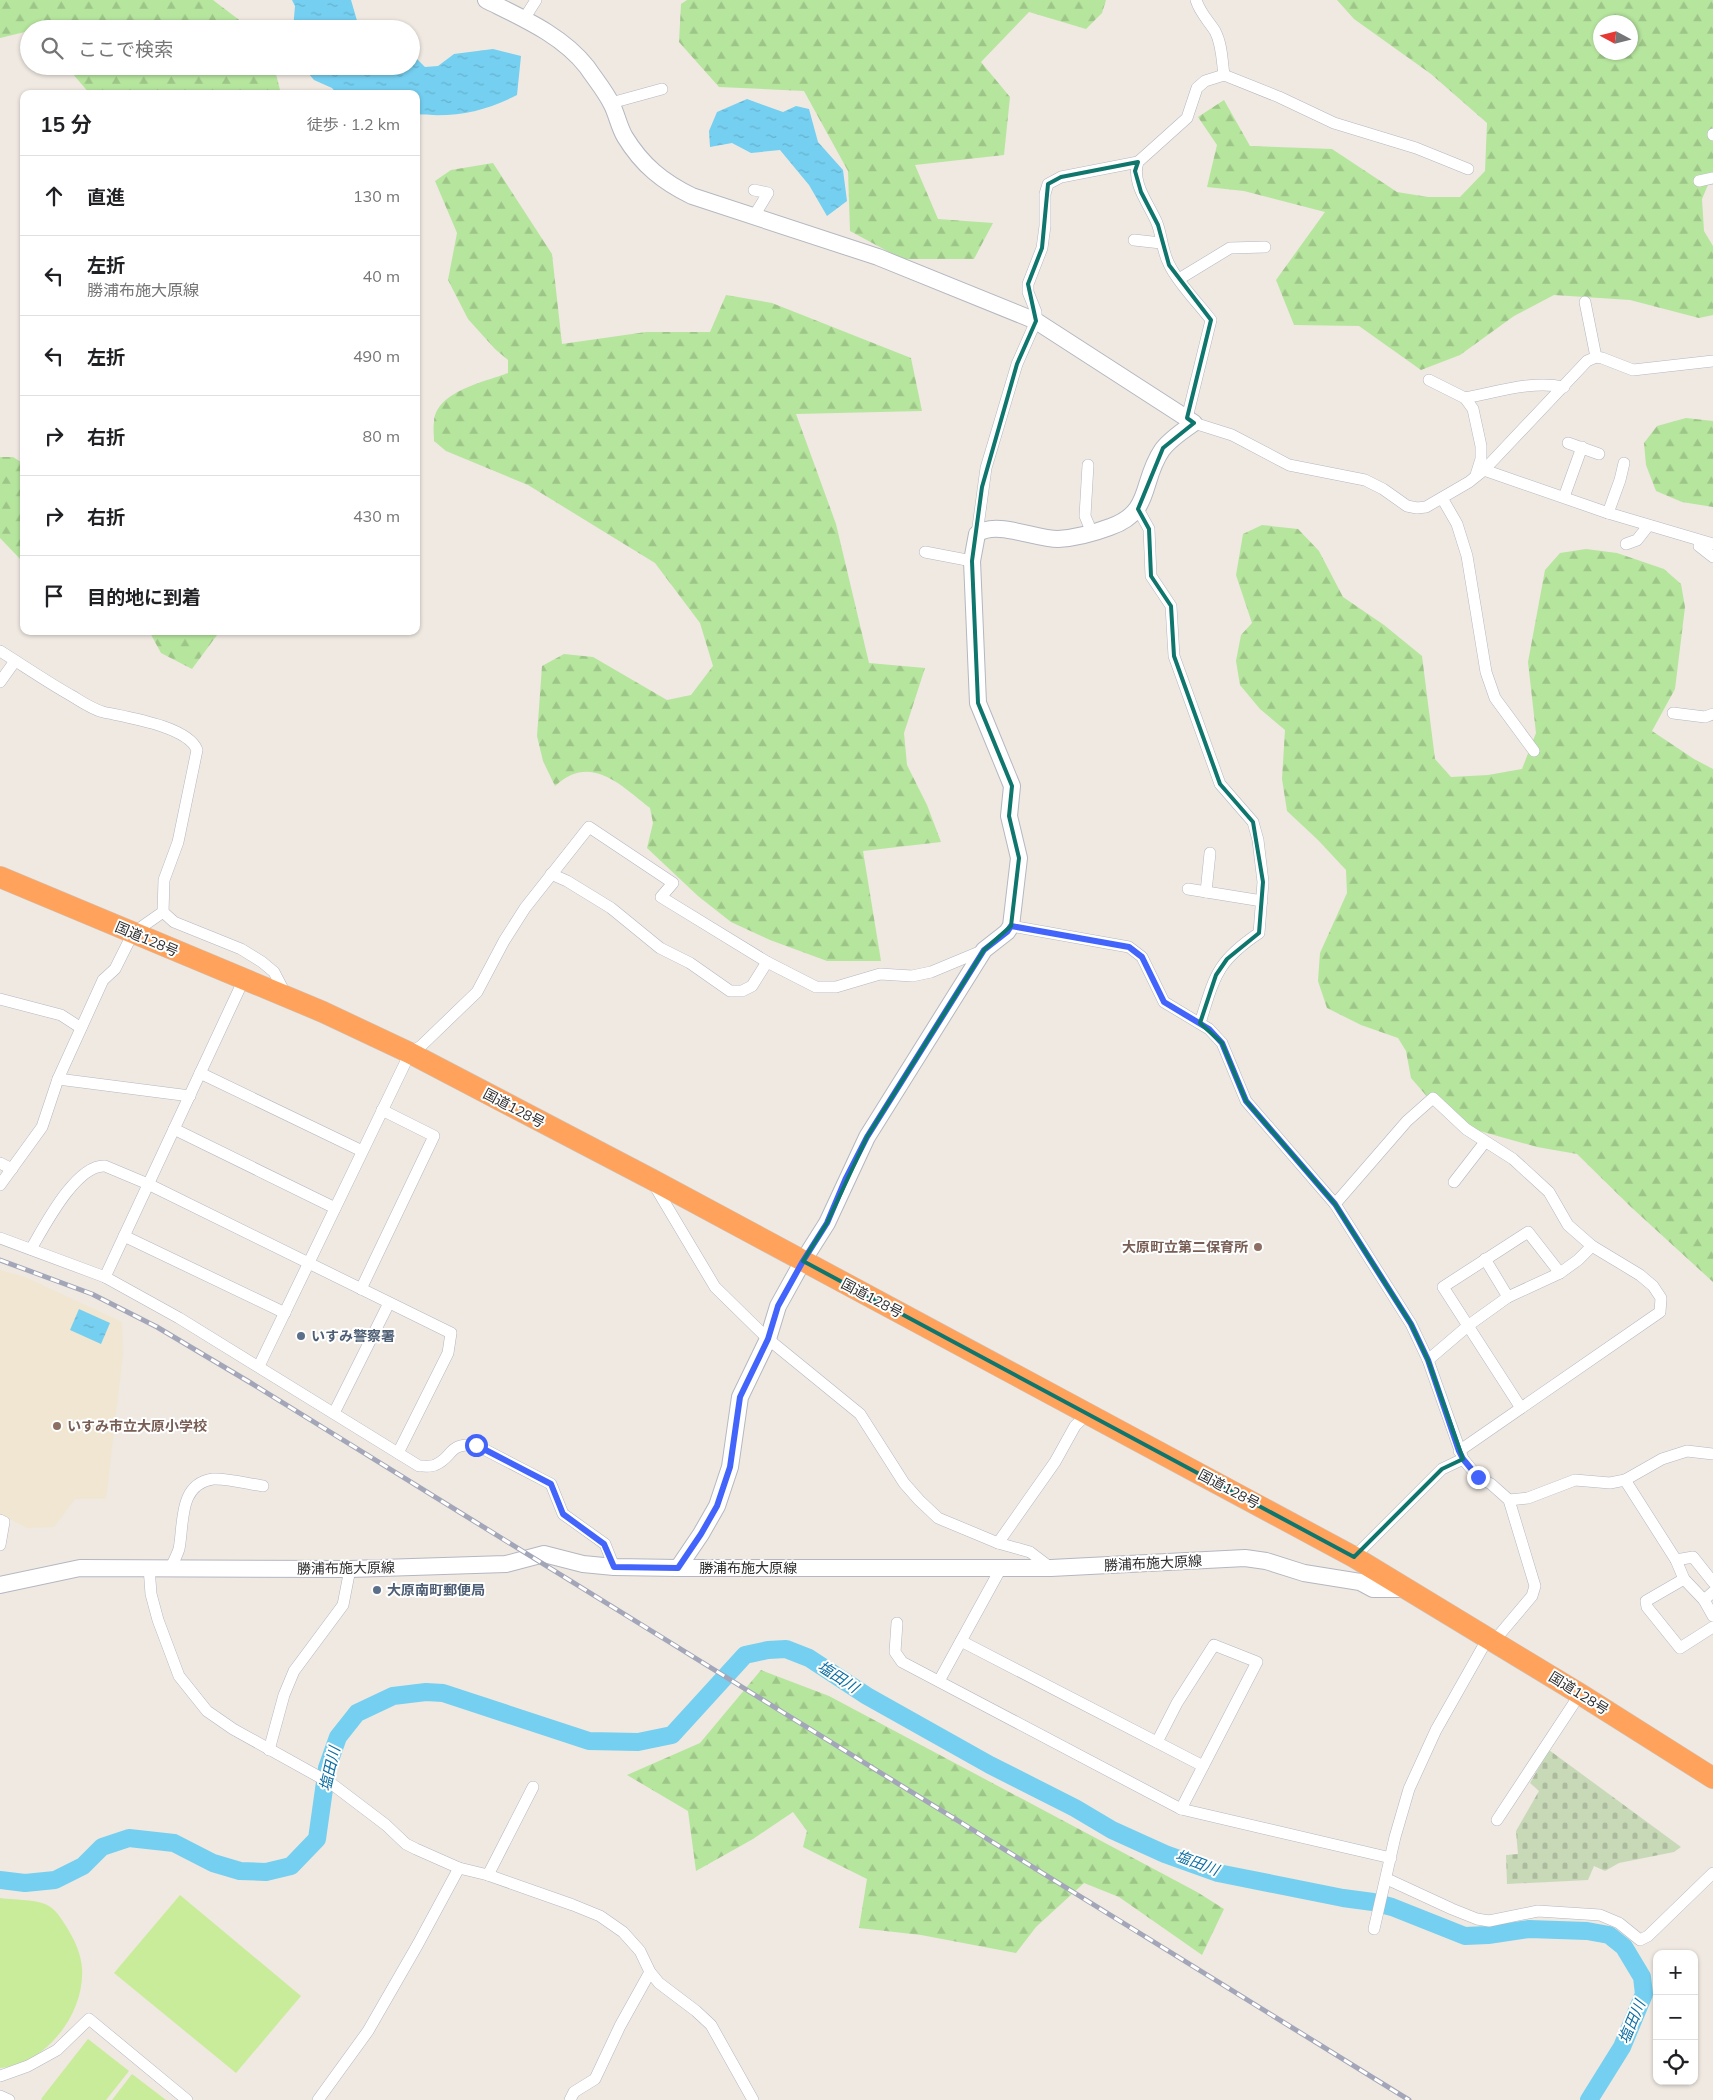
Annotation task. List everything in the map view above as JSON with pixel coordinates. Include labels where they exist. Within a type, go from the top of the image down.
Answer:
[{"type":"highway","name":"国道128号","points":[[0,877],[244,979],[410,1053],[651,1179],[1354,1557],[1491,1639],[1713,1778]]},
{"type":"street","points":[[486,0],[544,30],[566,46],[586,66],[611,103],[624,136],[642,161],[669,185],[692,196],[887,261],[1036,321],[1191,420],[1232,435],[1289,465],[1365,480],[1383,489],[1407,506],[1426,507],[1480,474],[1588,361],[1596,357],[1612,361],[1633,370],[1713,362]]},
{"type":"street","points":[[524,19],[536,0]]},
{"type":"street","points":[[1196,0],[1199,10],[1216,33],[1224,75]]},
{"type":"street","points":[[977,534],[990,528],[1056,539],[1092,533],[1112,527],[1134,514],[1141,506],[1150,471],[1163,448],[1191,420],[1211,320],[1169,265],[1161,243],[1158,225],[1141,192],[1135,170],[1138,162],[1187,118],[1197,88],[1205,82],[1224,75],[1279,97],[1334,123],[1416,148],[1468,169]]},
{"type":"street","points":[[611,103],[662,89]]},
{"type":"street","points":[[258,1366],[410,1053],[421,1046],[477,992],[504,941],[525,908],[589,826],[673,883],[661,898],[768,962],[816,987],[836,986],[880,974],[912,976],[931,972],[984,950],[1007,932],[1011,926],[1020,858],[1009,816],[1012,786],[978,703],[972,561],[986,468],[1017,364],[1036,321],[1036,312],[1028,292],[1028,284],[1042,248],[1048,184],[1060,176],[1138,162]]},
{"type":"street","points":[[1699,182],[1713,178]]},
{"type":"street","points":[[754,190],[768,193],[754,216]]},
{"type":"street","points":[[1134,240],[1161,243]]},
{"type":"street","points":[[1179,278],[1230,248],[1265,247]]},
{"type":"street","points":[[1585,302],[1596,357]]},
{"type":"street","points":[[1429,380],[1465,398],[1473,409],[1481,446],[1480,474]]},
{"type":"street","points":[[1465,398],[1534,385],[1551,384],[1564,386]]},
{"type":"street","points":[[1568,443],[1599,454]]},
{"type":"street","points":[[1564,498],[1582,447]]},
{"type":"street","points":[[1608,513],[1624,463]]},
{"type":"street","points":[[1088,465],[1085,516],[1092,533]]},
{"type":"street","points":[[1480,474],[1713,544]]},
{"type":"street","points":[[1442,498],[1458,524],[1467,556],[1486,672],[1495,698],[1534,752]]},
{"type":"street","points":[[1138,509],[1149,530],[1151,576],[1171,606],[1174,656],[1220,784],[1253,822],[1258,840],[1262,874],[1259,934],[1242,945],[1227,959],[1216,975],[1200,1023]]},
{"type":"street","points":[[1626,544],[1637,540],[1648,526]]},
{"type":"street","points":[[1700,541],[1699,546],[1713,557]]},
{"type":"street","points":[[925,552],[972,561]]},
{"type":"street","points":[[0,651],[89,706],[183,735],[195,744],[197,750],[178,842],[164,880],[163,912],[174,922],[241,949],[262,962],[274,972],[288,998]]},
{"type":"street","points":[[0,682],[15,661]]},
{"type":"street","points":[[1673,713],[1705,717],[1713,714]]},
{"type":"street","points":[[1206,892],[1210,853]]},
{"type":"street","points":[[551,874],[567,881],[611,908],[660,948],[690,963],[730,991],[742,991],[752,986],[768,962]]},
{"type":"street","points":[[1188,889],[1262,901]]},
{"type":"street","points":[[0,1185],[42,1127],[58,1079],[103,980],[115,969],[133,933],[163,912]]},
{"type":"street","points":[[1011,926],[1129,947],[1142,957],[1164,1002],[1209,1029],[1222,1043],[1246,1101],[1335,1204],[1411,1324],[1428,1360],[1461,1455],[1478,1477],[1492,1484],[1509,1500],[1535,1586],[1532,1596],[1491,1639],[1436,1730],[1409,1789],[1374,1929]]},
{"type":"street","points":[[678,1568],[717,1506],[730,1467],[740,1397],[768,1339],[778,1306],[827,1223],[846,1178],[867,1137],[984,950]]},
{"type":"street","points":[[105,1277],[244,979]]},
{"type":"street","points":[[0,999],[61,1015],[81,1028]]},
{"type":"street","points":[[200,1073],[362,1151]]},
{"type":"street","points":[[58,1079],[190,1096]]},
{"type":"street","points":[[1335,1204],[1407,1121],[1433,1098],[1466,1129],[1513,1160],[1550,1192],[1568,1225],[1592,1246],[1640,1275],[1654,1286],[1661,1298],[1660,1312],[1521,1408],[1442,1469],[1354,1557]]},
{"type":"street","points":[[361,1289],[434,1136],[382,1110]]},
{"type":"street","points":[[174,1129],[335,1208]]},
{"type":"street","points":[[1454,1182],[1485,1142]]},
{"type":"street","points":[[0,1163],[12,1169]]},
{"type":"street","points":[[31,1249],[60,1200],[88,1171],[98,1166],[105,1166],[148,1184],[451,1333],[448,1352],[398,1454]]},
{"type":"street","points":[[651,1179],[714,1287],[768,1339],[860,1414],[904,1483],[938,1518],[998,1543],[1030,1552],[1052,1568]]},
{"type":"street","points":[[1521,1408],[1443,1287],[1528,1232],[1560,1274]]},
{"type":"street","points":[[124,1236],[284,1313]]},
{"type":"street","points":[[0,1238],[105,1277],[179,1318],[419,1466],[434,1466],[456,1447],[476,1445],[551,1484],[563,1514],[604,1544],[614,1567]]},
{"type":"street","points":[[1428,1360],[1469,1325],[1508,1297],[1560,1274],[1592,1246]]},
{"type":"street","points":[[1485,1259],[1508,1297]]},
{"type":"street","points":[[334,1413],[389,1303]]},
{"type":"street","points":[[998,1543],[1055,1462],[1075,1426],[1087,1414]]},
{"type":"street","points":[[1509,1500],[1528,1498],[1575,1480],[1610,1483],[1625,1480],[1662,1459],[1687,1451],[1713,1454]]},
{"type":"street","points":[[171,1567],[178,1550],[184,1503],[192,1490],[200,1483],[214,1479],[263,1486]]},
{"type":"street","points":[[1625,1480],[1676,1560],[1684,1579],[1704,1600],[1713,1616]]},
{"type":"street","points":[[0,1520],[4,1522],[0,1545]]},
{"type":"street","name":"勝浦布施大原線","points":[[0,1585],[80,1568],[350,1569],[506,1564],[544,1554],[572,1562],[614,1567],[678,1568],[1052,1568],[1245,1558],[1266,1561],[1304,1573],[1360,1582],[1373,1589],[1405,1589]]},
{"type":"street","points":[[1676,1560],[1693,1557],[1713,1582]]},
{"type":"street","points":[[149,1567],[151,1594],[158,1620],[180,1676],[208,1711],[270,1750],[332,1784],[386,1825],[406,1844],[459,1868],[488,1875],[573,1905],[600,1916],[623,1932],[640,1951],[650,1972],[668,1991],[696,2011],[711,2025],[753,2100]]},
{"type":"street","points":[[939,1681],[1002,1568]]},
{"type":"street","points":[[270,1750],[284,1695],[294,1671],[343,1605],[350,1569]]},
{"type":"street","points":[[1684,1579],[1646,1600],[1647,1607],[1680,1648],[1713,1626]]},
{"type":"street","points":[[1704,1600],[1713,1592]]},
{"type":"street","points":[[897,1623],[895,1652],[902,1662],[1181,1809],[1391,1858]]},
{"type":"street","points":[[961,1641],[1203,1766]]},
{"type":"street","points":[[1157,1742],[1177,1703],[1214,1645],[1257,1662],[1181,1809]]},
{"type":"street","points":[[1497,1820],[1580,1694]]},
{"type":"street","points":[[488,1875],[533,1786]]},
{"type":"street","points":[[318,2100],[368,2031],[459,1868]]},
{"type":"street","points":[[1387,1879],[1452,1910],[1477,1919],[1489,1921],[1538,1911],[1600,1915],[1619,1923],[1640,1940],[1648,1936],[1713,1873]]},
{"type":"street","points":[[570,2100],[574,2092],[596,2079],[620,2026],[650,1972]]},
{"type":"street","points":[[0,2076],[28,2066],[57,2050],[89,2019],[187,2100]]},
{"type":"street","points":[[0,2096],[9,2100]]},
{"type":"highlighted area","points":[[1138,162],[1135,171],[1141,192],[1158,225],[1169,265],[1211,320],[1187,418],[1194,423],[1163,448],[1138,509],[1149,529],[1151,576],[1171,606],[1174,656],[1220,784],[1253,822],[1263,882],[1259,933],[1227,959],[1216,975],[1200,1023],[1222,1043],[1246,1101],[1335,1204],[1411,1324],[1428,1360],[1463,1459],[1442,1469],[1354,1557],[803,1261],[827,1223],[867,1137],[984,950],[1011,926],[1019,858],[1009,816],[1012,786],[978,703],[972,561],[982,487],[1017,364],[1036,321],[1028,284],[1042,248],[1048,184],[1061,177]]},
{"type":"shaded area","name":"いすみ市立大原小学校","points":[[0,1270],[25,1277],[122,1322],[123,1354],[106,1499],[75,1499],[54,1527],[27,1528],[0,1514]]},
{"type":"green space","points":[[0,0],[213,0],[239,20],[20,20],[20,33],[0,38]]},
{"type":"green space","points":[[687,0],[1106,0],[1102,13],[1086,29],[1029,12],[981,62],[1010,97],[1004,155],[915,165],[938,219],[993,223],[974,259],[902,259],[850,231],[848,171],[804,91],[719,87],[679,42],[681,4]]},
{"type":"green space","points":[[1337,0],[1713,0],[1713,173],[1702,199],[1704,231],[1713,246],[1713,315],[1699,318],[1630,300],[1554,295],[1514,316],[1460,355],[1421,370],[1359,326],[1294,325],[1276,280],[1325,212],[1244,191],[1207,187],[1217,145],[1198,117],[1224,100],[1250,146],[1332,149],[1397,192],[1428,197],[1460,197],[1485,171],[1487,123],[1431,74],[1354,19]]},
{"type":"green space","points":[[74,75],[276,75],[280,90],[87,90]]},
{"type":"green space","points":[[493,163],[552,254],[562,344],[646,332],[710,332],[726,295],[772,303],[911,358],[922,411],[796,414],[836,524],[869,663],[925,668],[904,733],[907,765],[927,805],[941,842],[863,851],[881,961],[827,961],[770,940],[731,922],[698,896],[647,848],[653,823],[650,808],[628,790],[605,776],[593,772],[581,772],[568,777],[555,786],[543,761],[537,736],[542,666],[564,654],[593,657],[667,700],[691,695],[713,666],[700,623],[655,563],[528,485],[446,451],[434,441],[434,422],[437,411],[443,403],[463,389],[508,373],[508,360],[495,349],[468,319],[448,280],[457,233],[435,181],[451,170]]},
{"type":"green space","points":[[1686,418],[1713,421],[1713,507],[1682,502],[1656,491],[1646,465],[1644,443],[1657,426]]},
{"type":"green space","points":[[0,457],[13,457],[20,461],[20,559],[0,538]]},
{"type":"green space","points":[[1262,525],[1298,529],[1319,551],[1343,597],[1384,625],[1422,656],[1435,759],[1451,777],[1488,775],[1522,769],[1536,733],[1528,662],[1545,570],[1560,553],[1586,549],[1617,553],[1664,569],[1681,584],[1685,607],[1675,689],[1652,731],[1694,759],[1713,769],[1713,1282],[1631,1207],[1577,1154],[1537,1147],[1469,1128],[1443,1115],[1411,1078],[1406,1051],[1398,1038],[1361,1025],[1327,1008],[1318,981],[1320,953],[1347,893],[1346,870],[1287,811],[1282,779],[1285,730],[1260,709],[1240,685],[1236,661],[1241,635],[1252,623],[1236,575],[1243,534]]},
{"type":"green space","points":[[151,635],[217,635],[192,669],[161,653]]},
{"type":"green space","points":[[761,1670],[829,1696],[1197,1892],[1224,1909],[1202,1955],[1119,1897],[1084,1883],[1036,1927],[1016,1953],[921,1935],[859,1928],[867,1879],[803,1847],[807,1831],[793,1812],[753,1839],[696,1871],[688,1811],[627,1775],[700,1743]]},
{"type":"green space","points":[[1549,1750],[1681,1847],[1674,1852],[1619,1863],[1605,1871],[1594,1866],[1588,1880],[1507,1884],[1506,1855],[1518,1854],[1516,1831],[1539,1791],[1530,1783]]},
{"type":"green space","points":[[180,1895],[301,1996],[236,2073],[114,1973]]},
{"type":"green space","points":[[0,1898],[35,1901],[52,1908],[62,1919],[74,1941],[79,1952],[82,1968],[77,2002],[70,2019],[59,2034],[47,2047],[33,2057],[17,2064],[0,2068]]},
{"type":"green space","points":[[88,2039],[129,2071],[106,2100],[42,2100],[41,2099]]},
{"type":"green space","points":[[132,2074],[166,2100],[112,2100]]},
{"type":"water","points":[[292,0],[351,0],[357,20],[294,20],[295,6]]},
{"type":"water","points":[[493,49],[521,56],[517,95],[480,110],[443,115],[420,114],[420,90],[334,90],[314,80],[310,75],[420,75],[420,62],[425,67],[438,66],[454,54]]},
{"type":"water","points":[[747,99],[783,112],[796,106],[809,109],[818,142],[843,170],[847,201],[827,216],[809,185],[780,150],[751,153],[732,143],[710,147],[709,131],[717,112]]},
{"type":"water","points":[[79,1309],[110,1323],[101,1344],[70,1330]]},
{"type":"waterway","name":"塩田川","points":[[0,1880],[25,1883],[55,1880],[83,1866],[102,1847],[129,1838],[174,1843],[213,1863],[240,1871],[266,1872],[291,1866],[317,1839],[327,1768],[338,1737],[357,1713],[393,1696],[426,1692],[443,1693],[589,1741],[638,1742],[672,1735],[745,1655],[768,1650],[786,1649],[809,1658],[867,1696],[990,1765],[1075,1808],[1112,1830],[1165,1854],[1218,1873],[1343,1898],[1373,1902],[1392,1907],[1465,1936],[1488,1935],[1529,1929],[1587,1931],[1609,1935],[1624,1947],[1642,1977],[1644,1994],[1622,2047],[1589,2100]]},
{"type":"railway","points":[[0,1260],[92,1294],[157,1327],[251,1383],[1409,2100]]},
{"type":"place","name":"大原町立第二保育所","points":[[1258,1247]]},
{"type":"place","name":"いすみ警察署","points":[[301,1336]]},
{"type":"place","name":"いすみ市立大原小学校","points":[[57,1426]]},
{"type":"place","name":"大原南町郵便局","points":[[377,1590]]},
{"type":"route","points":[[476,1445],[551,1484],[563,1514],[604,1544],[614,1567],[678,1568],[717,1506],[730,1467],[740,1397],[768,1339],[778,1306],[827,1223],[846,1178],[867,1137],[984,950],[1007,932],[1011,926],[1129,947],[1142,957],[1164,1002],[1209,1029],[1222,1043],[1246,1101],[1335,1204],[1411,1324],[1428,1360],[1459,1451],[1478,1477]]}]
